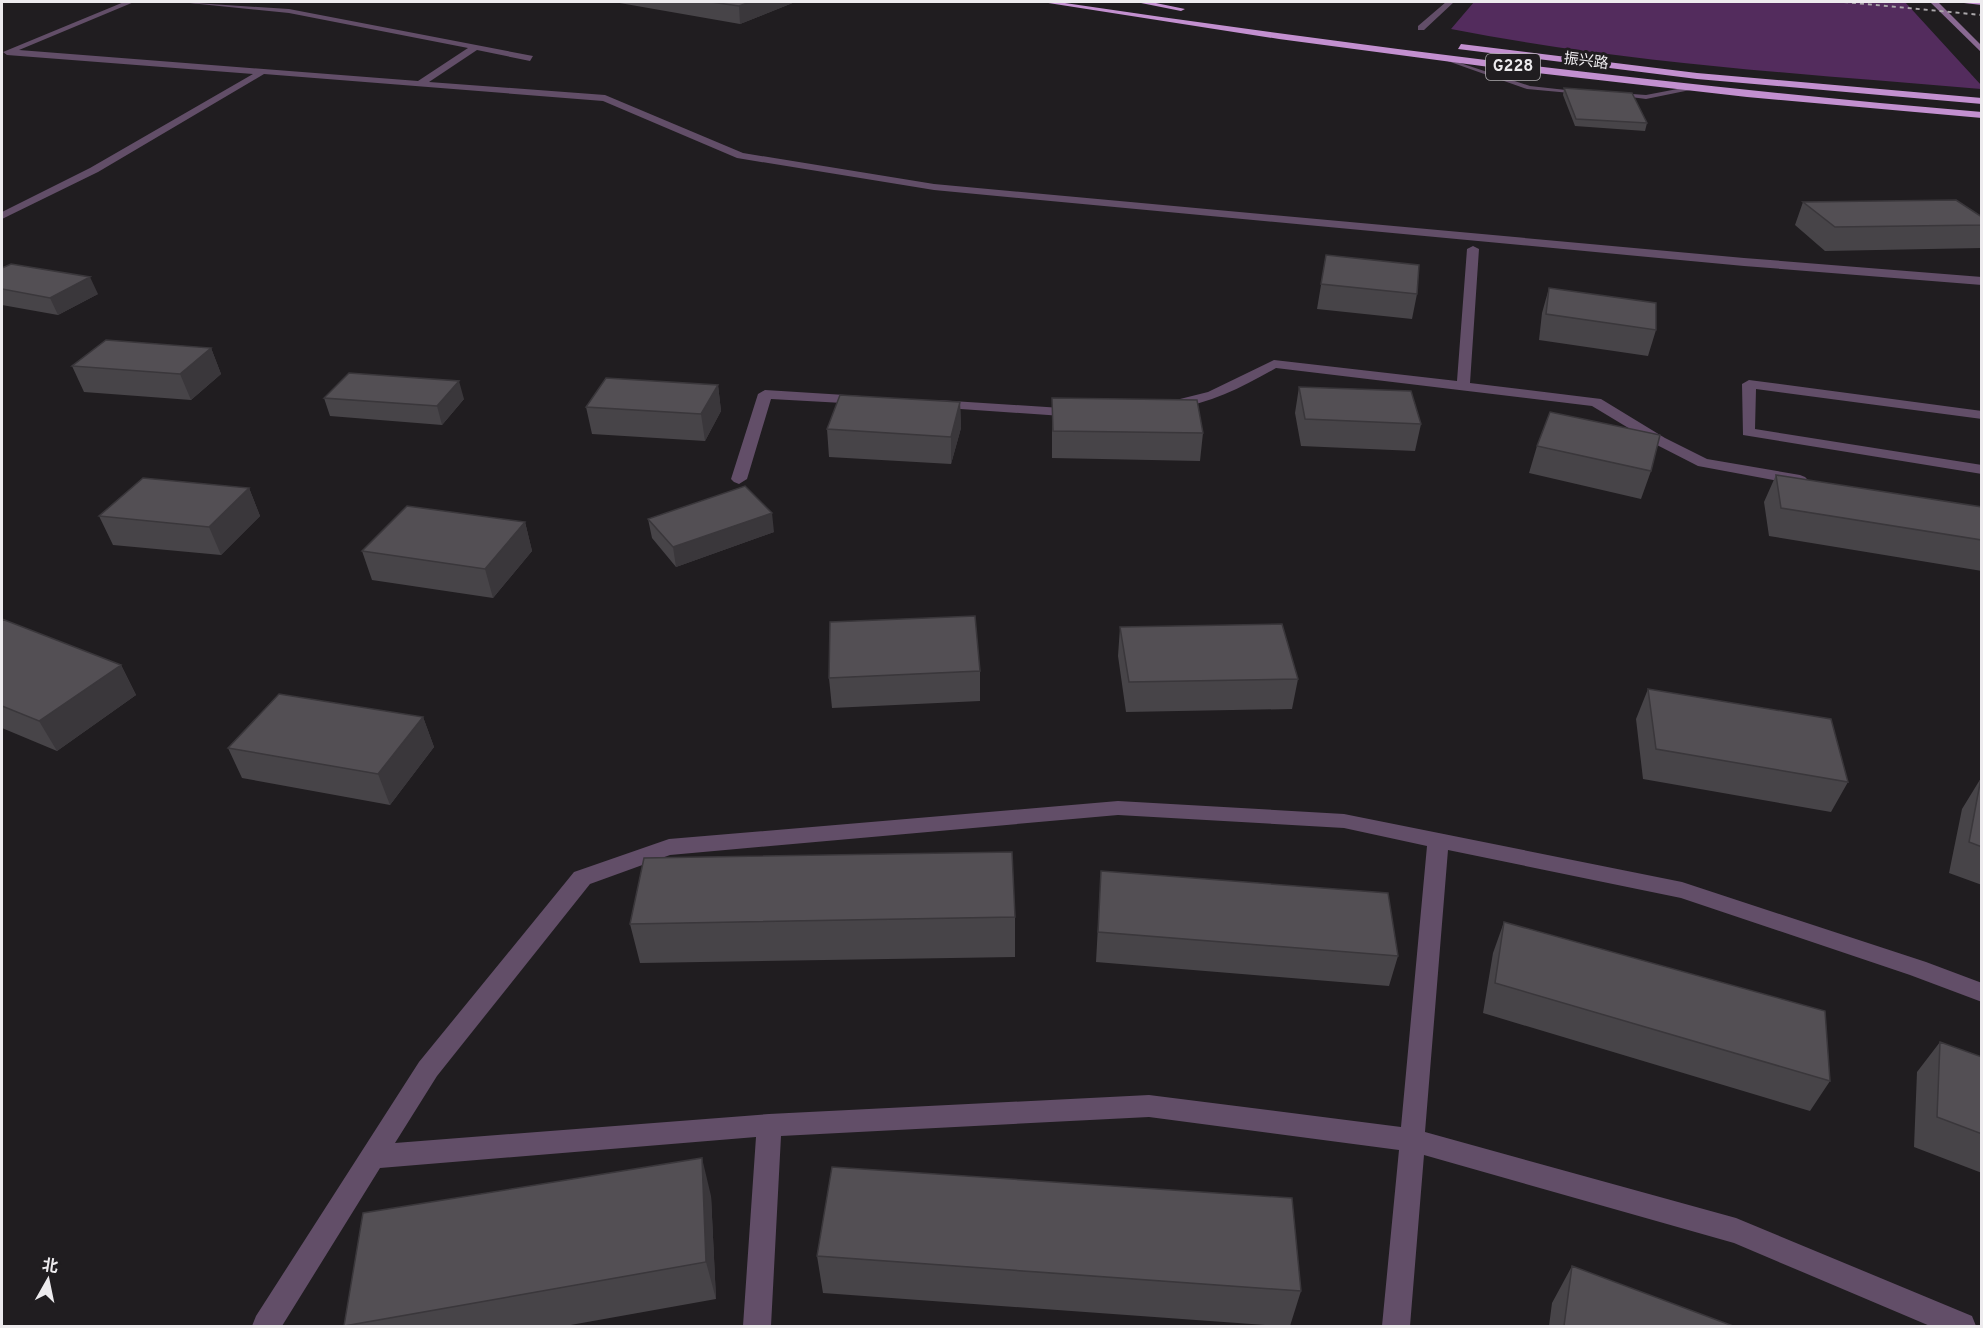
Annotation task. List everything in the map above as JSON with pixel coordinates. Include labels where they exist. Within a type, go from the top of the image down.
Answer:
[{"type":"highway","name":"振兴路","points":[[1046,2],[1441,57],[1694,88],[1982,114]]},
{"type":"highway","points":[[1127,2],[1181,9]]},
{"type":"highway","points":[[1140,2],[1193,11]]},
{"type":"highway","points":[[1959,2],[1982,3]]},
{"type":"highway","name":"振兴路","points":[[1453,46],[1697,76],[1982,101]]},
{"type":"street","points":[[4,54],[130,2]]},
{"type":"street","points":[[184,2],[289,11],[530,58]]},
{"type":"street","points":[[1421,28],[1450,2]]},
{"type":"street","points":[[1934,2],[1982,51]]},
{"type":"street","points":[[419,84],[476,47]]},
{"type":"street","points":[[4,54],[605,98],[741,156],[934,187],[1708,259],[1982,281]]},
{"type":"street","points":[[2,216],[94,170],[262,72]]},
{"type":"street","points":[[1463,386],[1473,249]]},
{"type":"street","points":[[1157,406],[1192,403],[1229,391],[1274,364],[1463,386],[1596,402],[1660,441],[1703,463],[1819,484]]},
{"type":"street","points":[[1982,415],[1749,384],[1748,432],[1982,470]]},
{"type":"street","points":[[739,479],[765,394],[871,400]]},
{"type":"street","points":[[917,403],[1073,413],[1097,411]]},
{"type":"street","points":[[266,1326],[428,1069],[582,878],[669,847],[1118,808],[1344,821],[1682,890],[1918,968],[1982,993]]},
{"type":"street","points":[[1396,1326],[1438,840]]},
{"type":"street","points":[[372,1157],[769,1125],[1149,1106],[1412,1140],[1736,1231],[1962,1326]]},
{"type":"street","points":[[757,1326],[769,1125]]},
{"type":"lane","points":[[1441,57],[1529,88],[1587,93]]},
{"type":"lane","points":[[1611,94],[1646,98],[1694,88]]},
{"type":"shaded area","points":[[1474,2],[1905,2],[1981,85],[1981,89],[1649,59],[1517,41],[1451,29]]},
{"type":"building","points":[[711,2],[750,2],[739,6]]},
{"type":"building","points":[[1564,88],[1632,93],[1647,123],[1576,119]]},
{"type":"building","points":[[1956,200],[1982,217],[1982,225],[1835,227],[1803,202]]},
{"type":"building","points":[[1326,255],[1419,265],[1417,294],[1321,284]]},
{"type":"building","points":[[11,264],[90,277],[50,298],[2,289],[2,268]]},
{"type":"building","points":[[1549,288],[1656,303],[1656,330],[1546,314]]},
{"type":"building","points":[[106,340],[211,348],[180,374],[72,366]]},
{"type":"building","points":[[349,373],[459,381],[437,406],[324,398]]},
{"type":"building","points":[[606,378],[718,385],[701,414],[586,407]]},
{"type":"building","points":[[1299,387],[1411,391],[1421,424],[1305,419]]},
{"type":"building","points":[[840,395],[960,402],[951,437],[827,429]]},
{"type":"building","points":[[1052,398],[1197,400],[1203,433],[1053,431]]},
{"type":"building","points":[[1550,412],[1660,435],[1651,471],[1537,446]]},
{"type":"building","points":[[1776,475],[1982,507],[1982,540],[1781,508]]},
{"type":"building","points":[[143,478],[249,488],[209,527],[99,516]]},
{"type":"building","points":[[745,486],[772,513],[673,547],[648,519]]},
{"type":"building","points":[[407,506],[525,522],[485,569],[362,551]]},
{"type":"building","points":[[975,616],[980,671],[829,678],[830,622]]},
{"type":"building","points":[[2,619],[121,665],[39,721],[2,706]]},
{"type":"building","points":[[1282,624],[1298,679],[1129,682],[1120,627]]},
{"type":"building","points":[[1648,689],[1831,719],[1848,782],[1656,749]]},
{"type":"building","points":[[279,694],[423,717],[378,774],[228,748]]},
{"type":"building","points":[[1982,779],[1982,847],[1969,842]]},
{"type":"building","points":[[1012,852],[1015,917],[630,924],[644,858]]},
{"type":"building","points":[[1101,871],[1388,893],[1398,956],[1098,932]]},
{"type":"building","points":[[1504,922],[1825,1011],[1830,1081],[1495,983]]},
{"type":"building","points":[[1940,1042],[1982,1057],[1982,1134],[1937,1117]]},
{"type":"building","points":[[702,1158],[706,1262],[344,1326],[363,1213]]},
{"type":"building","points":[[832,1167],[1292,1198],[1301,1291],[817,1256]]},
{"type":"building","points":[[1572,1266],[1733,1326],[1564,1326]]},
{"type":"railway","points":[[1844,2],[1982,15]]}]
